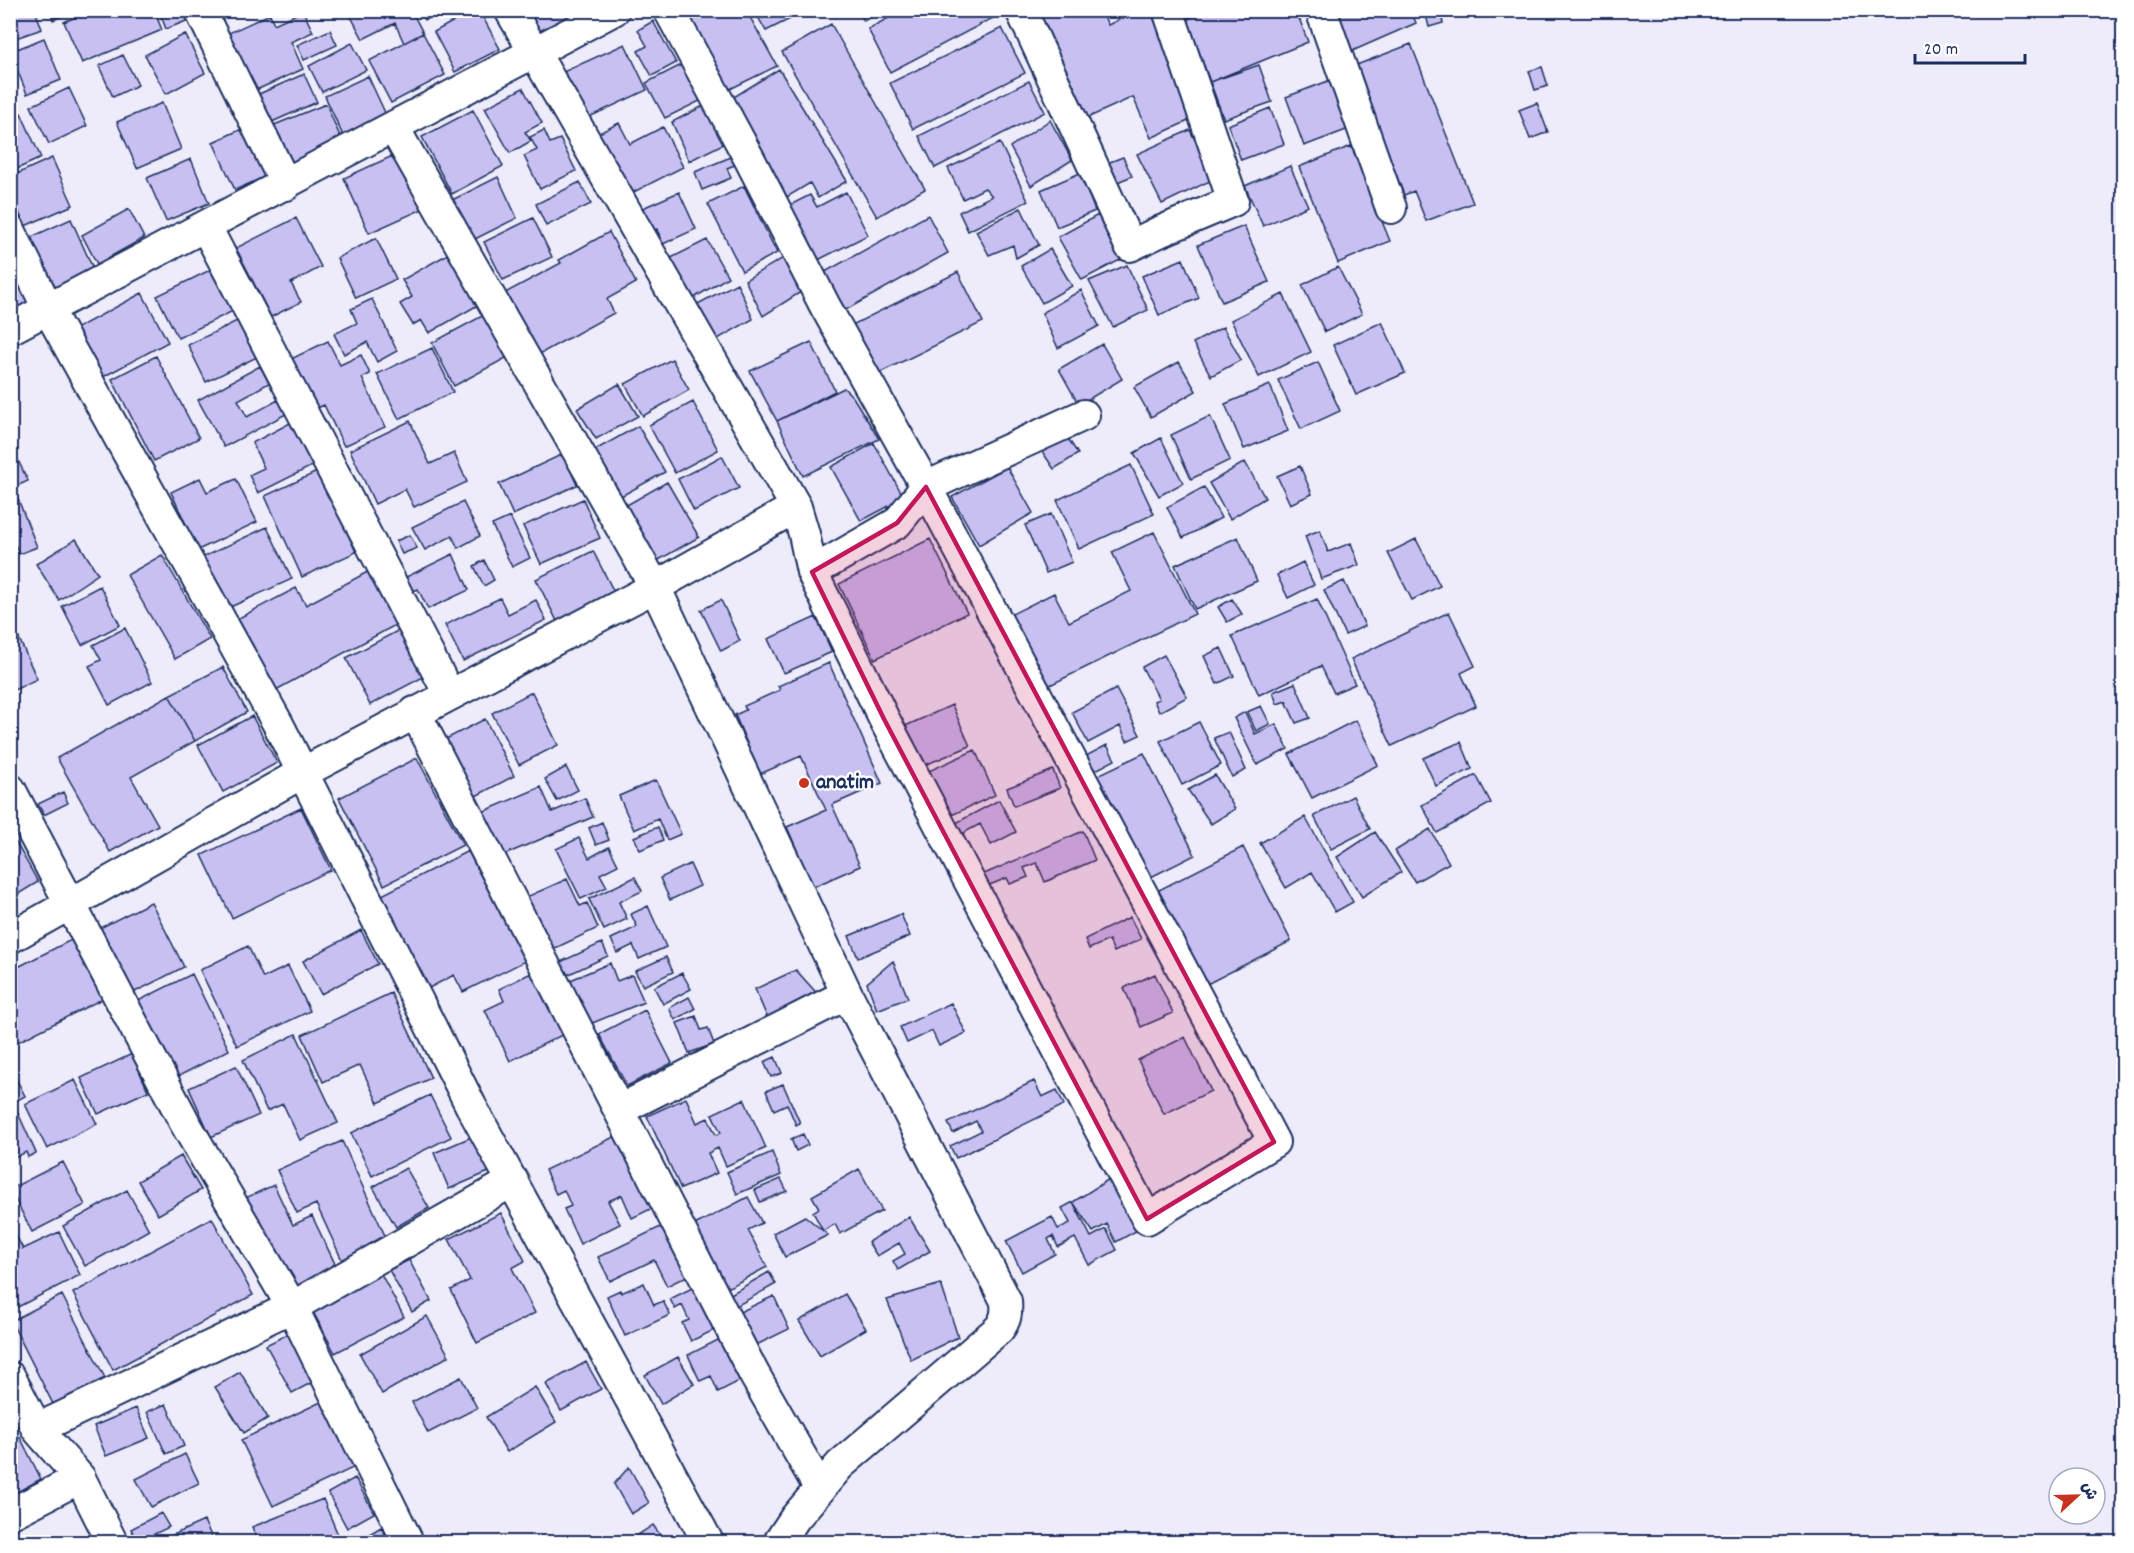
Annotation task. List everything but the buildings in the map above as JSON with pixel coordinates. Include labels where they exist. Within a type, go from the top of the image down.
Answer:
[{"type":"street","points":[[200,10],[286,185]]},
{"type":"street","points":[[510,10],[796,507],[812,572],[884,719],[1147,1219],[1274,1142],[926,487],[825,306],[669,10]]},
{"type":"street","points":[[10,328],[286,185],[614,10]]},
{"type":"street","points":[[1021,10],[1130,246],[1233,201],[1168,10]]},
{"type":"street","points":[[1321,10],[1391,208]]},
{"type":"street","points":[[394,128],[655,587],[847,994],[1006,1301],[1007,1312],[999,1329],[840,1465],[795,1518],[779,1542]]},
{"type":"street","points":[[206,226],[449,694]]},
{"type":"street","points":[[10,230],[48,309],[278,724],[471,1107],[708,1542]]},
{"type":"street","points":[[812,572],[897,523],[926,487],[1083,415]]},
{"type":"street","points":[[10,938],[302,773],[655,587],[796,507]]},
{"type":"street","points":[[415,712],[754,1374],[820,1489]]},
{"type":"street","points":[[10,789],[185,1123],[292,1307],[408,1542]]},
{"type":"street","points":[[619,1110],[847,994]]},
{"type":"street","points":[[37,1429],[292,1307],[513,1181]]},
{"type":"street","points":[[10,1377],[37,1429],[80,1478],[112,1542]]},
{"type":"street","points":[[10,1514],[80,1478]]},
{"type":"highlighted area","points":[[926,487],[1274,1142],[1147,1219],[884,719],[812,572],[897,523]]},
{"type":"place","name":"anatim","points":[[804,783]]}]
